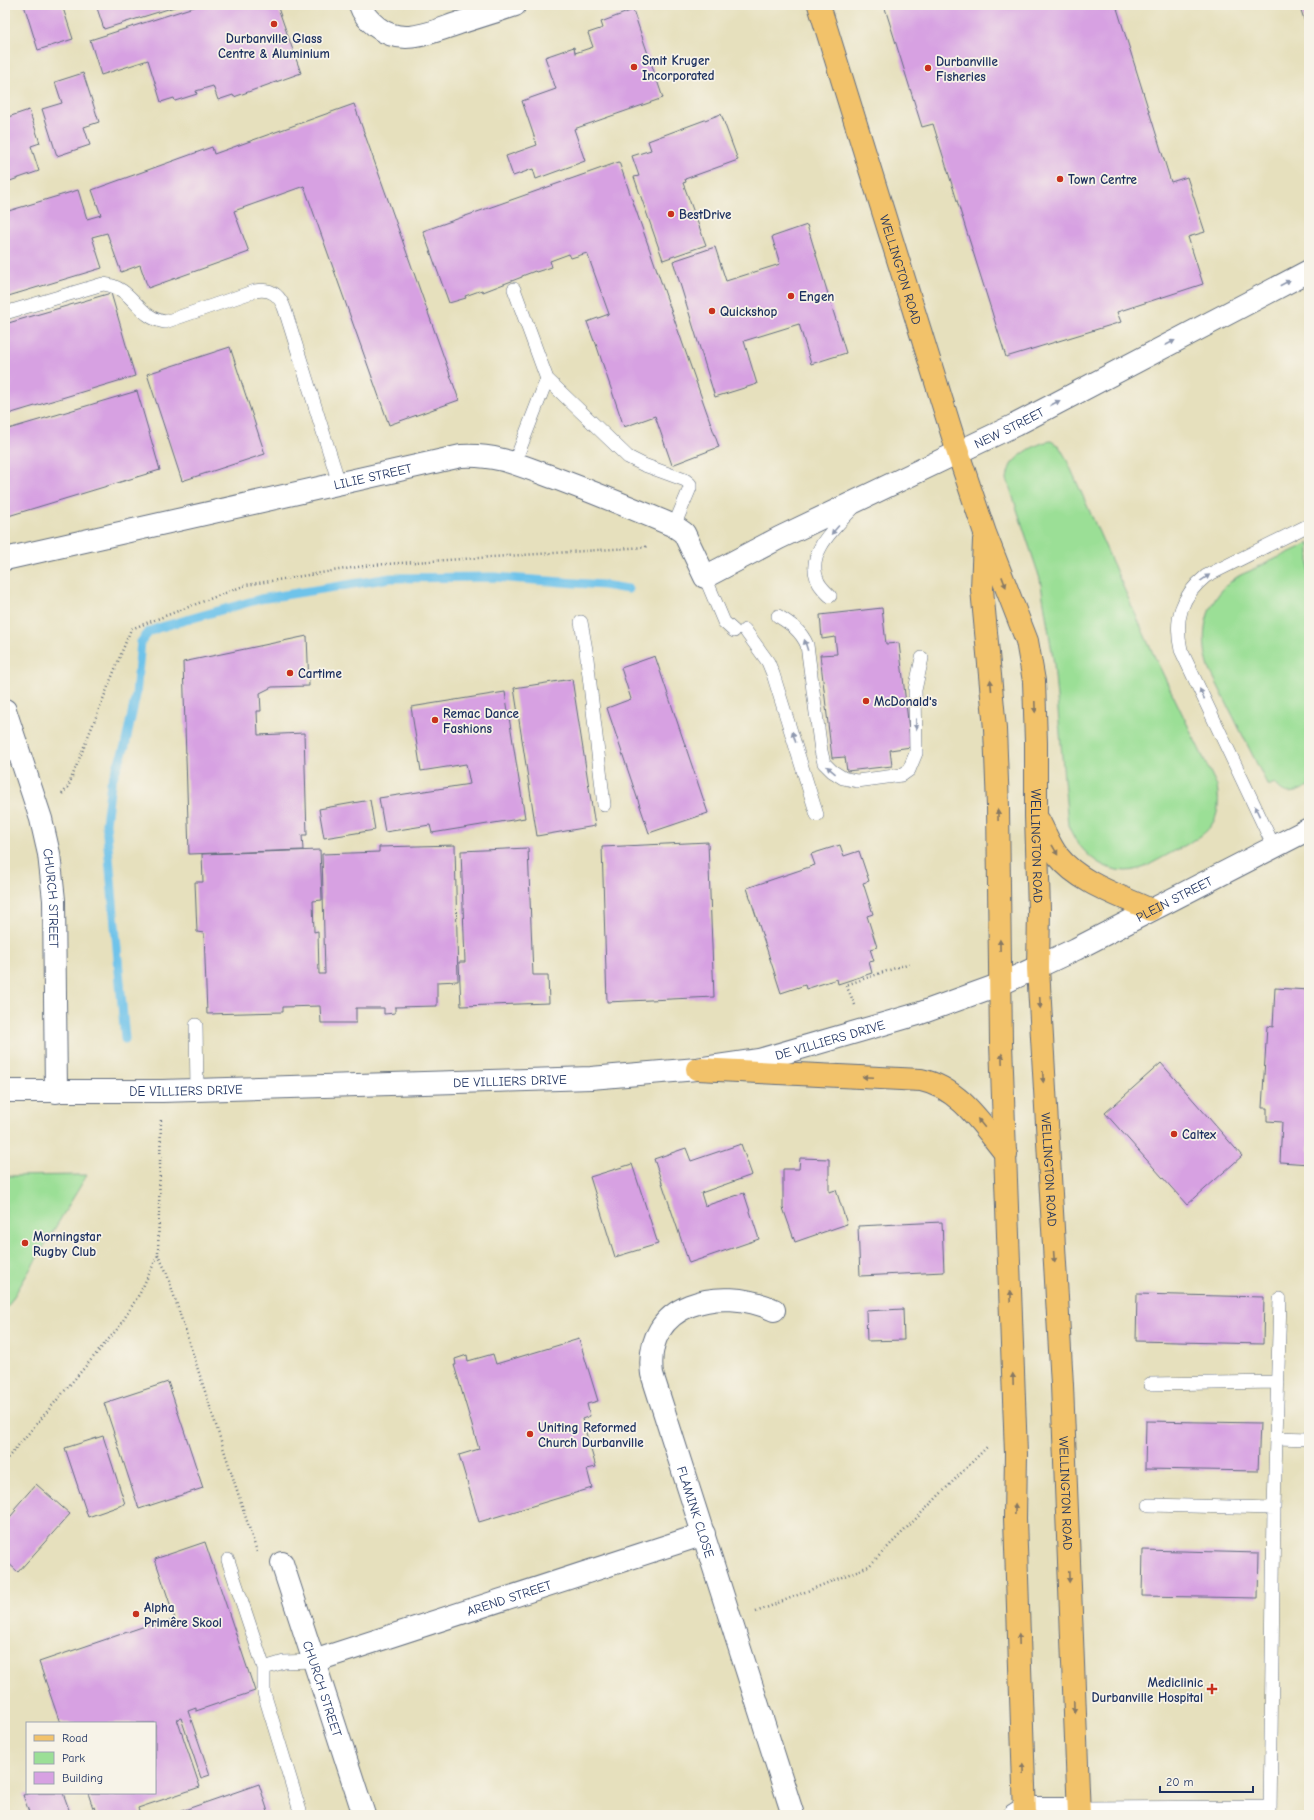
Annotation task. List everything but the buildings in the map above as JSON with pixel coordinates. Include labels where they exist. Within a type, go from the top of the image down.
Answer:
[{"type":"main road","name":"WELLINGTON ROAD","points":[[819,5],[958,453],[985,533],[1027,641],[1034,681],[1039,910],[1038,968],[1062,1385],[1078,1811]]},
{"type":"main road","name":"WELLINGTON ROAD","points":[[985,533],[982,589],[995,729],[998,807],[1001,1042],[1016,1454],[1015,1526],[1021,1813]]},
{"type":"main road","points":[[1036,816],[1057,855],[1071,870],[1083,879],[1151,910]]},
{"type":"main road","points":[[697,1069],[921,1080],[934,1082],[953,1094],[970,1110],[1006,1154]]},
{"type":"street","points":[[360,5],[370,21],[380,30],[403,37],[425,35],[515,5]]},
{"type":"street","name":"NEW STREET","points":[[705,577],[779,538],[958,453],[1309,271]]},
{"type":"street","name":"LILIE STREET","points":[[5,559],[461,456],[490,456],[608,498],[674,526],[684,533],[705,577]]},
{"type":"street","name":"CHURCH STREET","points":[[5,710],[41,819],[49,854],[54,900],[56,1092]]},
{"type":"street","name":"PLEIN STREET","points":[[1001,984],[1038,968],[1309,829]]},
{"type":"street","name":"DE VILLIERS DRIVE","points":[[5,1091],[162,1091],[591,1078],[697,1069],[758,1060],[806,1047],[918,1014],[1001,984]]},
{"type":"street","name":"FLAMINK CLOSE","points":[[774,1310],[756,1302],[738,1298],[727,1298],[703,1302],[681,1309],[670,1317],[662,1326],[655,1338],[652,1350],[652,1374],[793,1815]]},
{"type":"street","name":"AREND STREET","points":[[314,1661],[704,1534]]},
{"type":"street","name":"CHURCH STREET","points":[[282,1563],[364,1815]]},
{"type":"street","points":[[1021,1813],[1078,1811]]},
{"type":"lane","points":[[5,313],[103,284],[121,289],[147,316],[152,319],[165,322],[255,291],[269,291],[282,301],[339,483]]},
{"type":"lane","points":[[514,289],[547,378],[628,457],[644,465],[684,480],[690,484],[690,488],[674,526]]},
{"type":"lane","points":[[514,464],[547,378]]},
{"type":"lane","points":[[830,596],[817,580],[814,561],[823,543],[860,500]]},
{"type":"lane","points":[[1274,847],[1181,650],[1177,633],[1179,616],[1194,586],[1206,576],[1309,525]]},
{"type":"lane","points":[[705,577],[724,622],[739,630],[768,662],[817,815]]},
{"type":"lane","points":[[778,616],[794,626],[803,636],[807,645],[822,757],[824,763],[832,771],[843,778],[857,781],[902,775],[909,770],[916,753],[915,690],[922,658]]},
{"type":"lane","points":[[581,622],[586,650],[604,804]]},
{"type":"lane","points":[[196,1025],[197,1090]]},
{"type":"lane","points":[[1078,1811],[1270,1811],[1274,1508],[1280,1299]]},
{"type":"lane","points":[[1150,1384],[1278,1382]]},
{"type":"lane","points":[[1276,1438],[1309,1439]]},
{"type":"lane","points":[[1149,1505],[1274,1508]]},
{"type":"lane","points":[[228,1560],[264,1668],[264,1693],[300,1811]]},
{"type":"lane","points":[[264,1668],[284,1662],[314,1661]]},
{"type":"path","points":[[41,819],[68,786],[131,628],[246,585],[370,565],[645,547],[674,526]]},
{"type":"path","points":[[856,1009],[846,985],[910,963]]},
{"type":"path","points":[[5,1461],[119,1328],[140,1293],[158,1255],[162,1091]]},
{"type":"path","points":[[158,1255],[166,1271],[259,1559],[282,1563]]},
{"type":"path","points":[[732,1622],[869,1566],[989,1446]]},
{"type":"green space","points":[[1051,441],[1059,446],[1066,458],[1149,645],[1217,786],[1218,801],[1214,822],[1201,836],[1145,867],[1132,870],[1120,871],[1109,868],[1098,862],[1080,846],[1068,825],[1054,664],[1040,579],[1007,479],[1011,465],[1017,458],[1036,446]]},
{"type":"green space","points":[[1309,543],[1309,786],[1299,791],[1290,793],[1283,791],[1275,783],[1268,786],[1209,668],[1204,643],[1206,619],[1210,608],[1224,588],[1242,574]]},
{"type":"green space","name":"Morningstar Rugby Club","points":[[87,1175],[5,1311],[5,1176]]},
{"type":"waterway","points":[[125,1039],[106,823],[111,783],[125,746],[136,695],[141,642],[149,632],[158,628],[260,599],[390,578],[495,577],[603,585],[628,589]]},
{"type":"place","name":"Durbanville Glass Centre & Aluminium","points":[[274,24]]},
{"type":"place","name":"Smit Kruger Incorporated","points":[[634,67]]},
{"type":"place","name":"Durbanville Fisheries","points":[[928,68]]},
{"type":"place","name":"Town Centre","points":[[1060,179]]},
{"type":"place","name":"BestDrive","points":[[671,214]]},
{"type":"place","name":"Engen","points":[[791,296]]},
{"type":"place","name":"Quickshop","points":[[712,311]]},
{"type":"place","name":"Cartime","points":[[290,673]]},
{"type":"place","name":"McDonald's","points":[[866,701]]},
{"type":"place","name":"Remac Dance Fashions","points":[[435,720]]},
{"type":"place","name":"Caltex","points":[[1174,1134]]},
{"type":"place","name":"Morningstar Rugby Club","points":[[25,1243]]},
{"type":"place","name":"Uniting Reformed Church Durbanville","points":[[530,1434]]},
{"type":"place","name":"Alpha Primêre Skool","points":[[136,1614]]},
{"type":"place","name":"Mediclinic Durbanville Hospital","points":[[1212,1689]]}]
